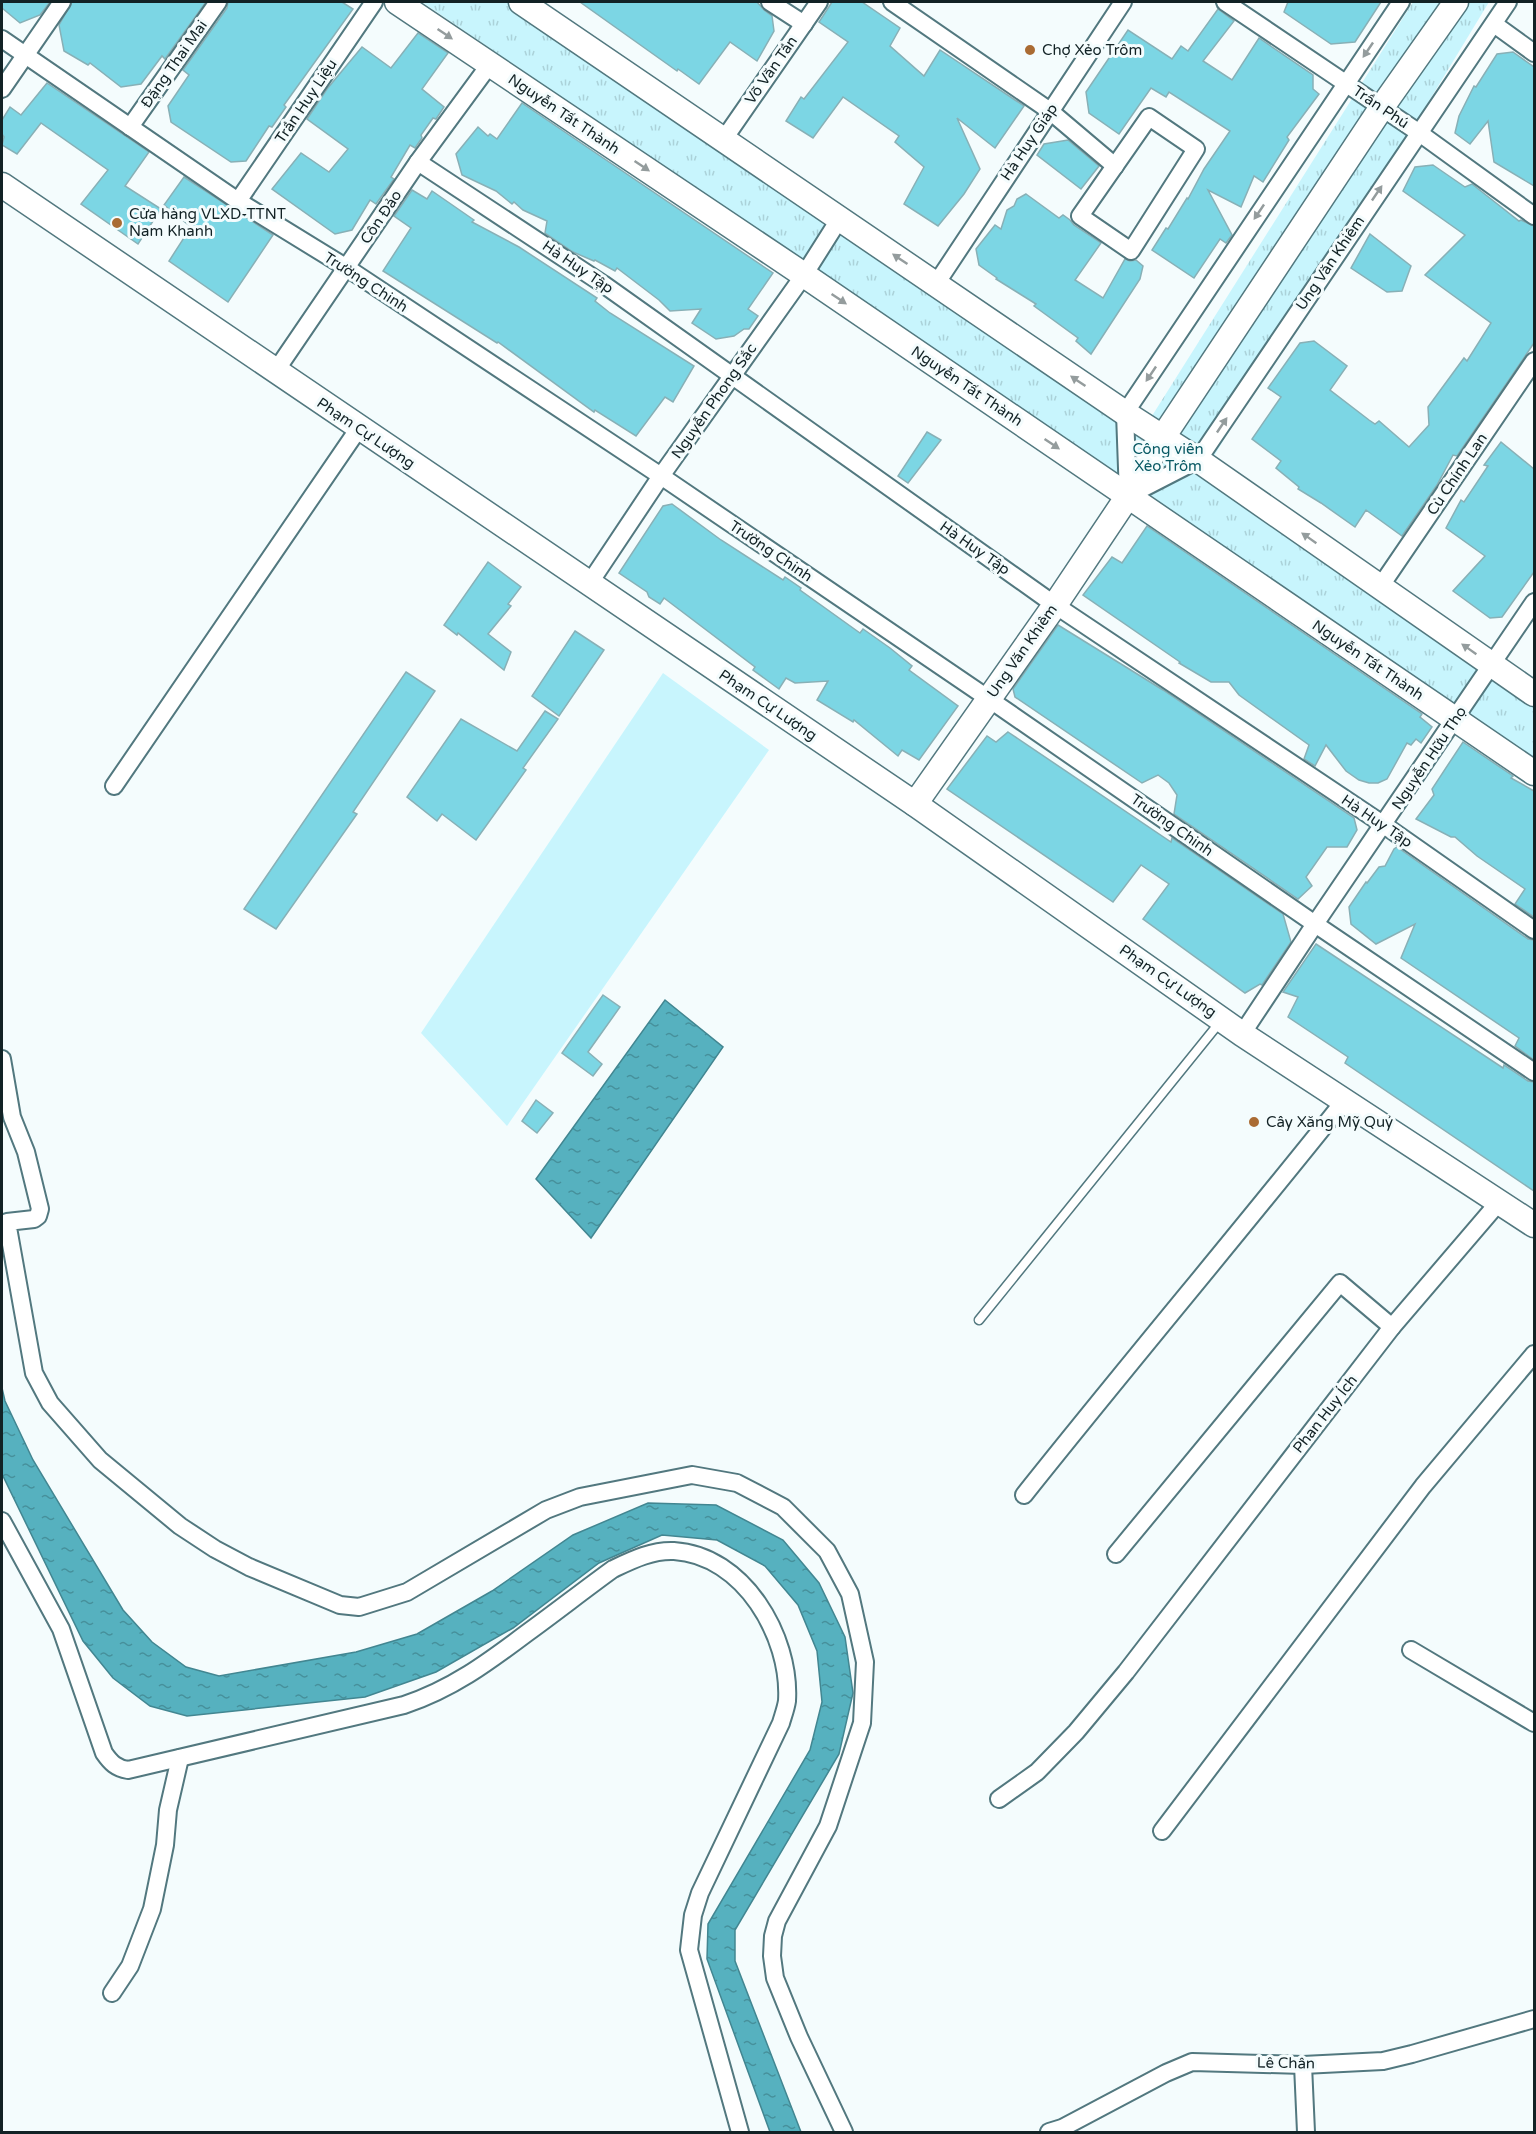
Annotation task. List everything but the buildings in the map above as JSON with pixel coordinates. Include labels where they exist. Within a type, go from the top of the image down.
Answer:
[{"type":"street","points":[[2,89],[62,2]]},
{"type":"street","name":"Đặng Thai Mai","points":[[130,127],[218,2]]},
{"type":"street","name":"Trần Huy Liệu","points":[[238,201],[374,2]]},
{"type":"street","name":"Nguyễn Tất Thành","points":[[397,2],[804,275],[1534,773]]},
{"type":"street","points":[[521,2],[1125,413],[1198,460],[1534,694]]},
{"type":"street","points":[[770,2],[804,24]]},
{"type":"street","name":"Võ Văn Tần","points":[[724,139],[819,2]]},
{"type":"street","points":[[891,2],[1050,111],[1115,166]]},
{"type":"street","name":"Hà Huy Giáp","points":[[936,284],[1123,2]]},
{"type":"street","name":"Trần Phú","points":[[1225,2],[1382,107],[1534,216]]},
{"type":"street","points":[[1128,496],[1125,413],[1401,2]]},
{"type":"street","name":"Ung Văn Khiêm","points":[[915,804],[1055,605],[1128,496],[1162,437],[1382,107],[1456,2]]},
{"type":"street","name":"Ung Văn Khiêm","points":[[1128,496],[1198,460],[1508,2]]},
{"type":"street","points":[[1494,24],[1534,53]]},
{"type":"street","name":"Trường Chinh","points":[[2,39],[238,201],[346,268],[661,476],[1534,1072]]},
{"type":"street","name":"Côn Đảo","points":[[275,372],[418,162],[490,64]]},
{"type":"street","points":[[1149,117],[1196,149],[1131,251],[1080,216],[1115,166],[1149,117]]},
{"type":"street","name":"Hà Huy Tập","points":[[418,162],[603,284],[1055,605],[1384,825],[1534,930]]},
{"type":"street","name":"Phạm Cự Lượng","points":[[2,185],[915,804],[1242,1034],[1534,1225]]},
{"type":"street","name":"Nguyễn Phong Sắc","points":[[589,584],[731,375],[804,275],[840,218]]},
{"type":"street","name":"Cù Chính Lan","points":[[1380,587],[1534,361]]},
{"type":"street","points":[[114,786],[359,428]]},
{"type":"street","name":"Nguyễn Hữu Thọ","points":[[1242,1034],[1534,602]]},
{"type":"street","points":[[2,1059],[12,1117],[26,1152],[40,1209],[38,1216],[34,1219],[7,1222],[34,1373],[50,1403],[100,1460],[180,1526],[215,1549],[249,1568],[340,1605],[359,1607],[407,1592],[546,1510],[580,1497],[693,1475],[737,1483],[783,1507],[827,1551],[850,1594],[865,1662],[862,1723],[828,1826],[777,1921],[773,1936],[772,1956],[775,1978],[799,2037],[844,2133]]},
{"type":"street","points":[[1024,1495],[1344,1101]]},
{"type":"street","name":"Phan Huy Ích","points":[[999,1799],[1037,1772],[1077,1732],[1126,1672],[1392,1327],[1499,1202]]},
{"type":"street","points":[[1116,1554],[1340,1283],[1392,1327]]},
{"type":"street","points":[[1162,1831],[1424,1486],[1534,1354]]},
{"type":"street","points":[[2,1521],[61,1629],[104,1753],[111,1764],[128,1770],[404,1705],[428,1697],[480,1668],[613,1569],[637,1557],[671,1551],[692,1553],[732,1574],[759,1605],[773,1630],[785,1669],[787,1702],[781,1723],[700,1893],[689,1934],[689,1950],[740,2133]]},
{"type":"street","points":[[1411,1650],[1534,1724]]},
{"type":"street","points":[[111,1993],[130,1966],[152,1909],[165,1845],[168,1810],[180,1758]]},
{"type":"street","name":"Lê Chân","points":[[1049,2133],[1192,2062],[1303,2065],[1383,2061],[1534,2019]]},
{"type":"street","points":[[1303,2065],[1306,2133]]},
{"type":"lane","points":[[979,1320],[1222,1019]]},
{"type":"green space","name":"Công viên Xẻo Trôm","points":[[422,2],[536,2],[1150,419],[1413,2],[1489,2],[1211,461],[1534,682],[1534,759]]},
{"type":"green space","points":[[663,673],[769,750],[507,1126],[421,1033]]},
{"type":"water","points":[[665,1000],[723,1047],[591,1238],[536,1179]]},
{"type":"water","points":[[2,1388],[5,1401],[33,1460],[123,1610],[152,1642],[186,1667],[219,1676],[356,1652],[417,1634],[492,1591],[573,1535],[648,1503],[716,1505],[783,1540],[819,1583],[845,1637],[853,1693],[839,1754],[735,1930],[735,1961],[801,2132],[770,2132],[707,1959],[708,1924],[810,1750],[822,1702],[817,1651],[798,1605],[765,1566],[717,1540],[662,1535],[599,1563],[513,1628],[436,1672],[365,1697],[187,1716],[150,1706],[113,1678],[83,1641],[2,1474]]},
{"type":"place","name":"Chợ Xẻo Trôm","points":[[1030,50]]},
{"type":"place","name":"Cửa hàng VLXD-TTNT Nam Khanh","points":[[117,223]]},
{"type":"place","name":"Cây Xăng Mỹ Quý","points":[[1254,1122]]}]
